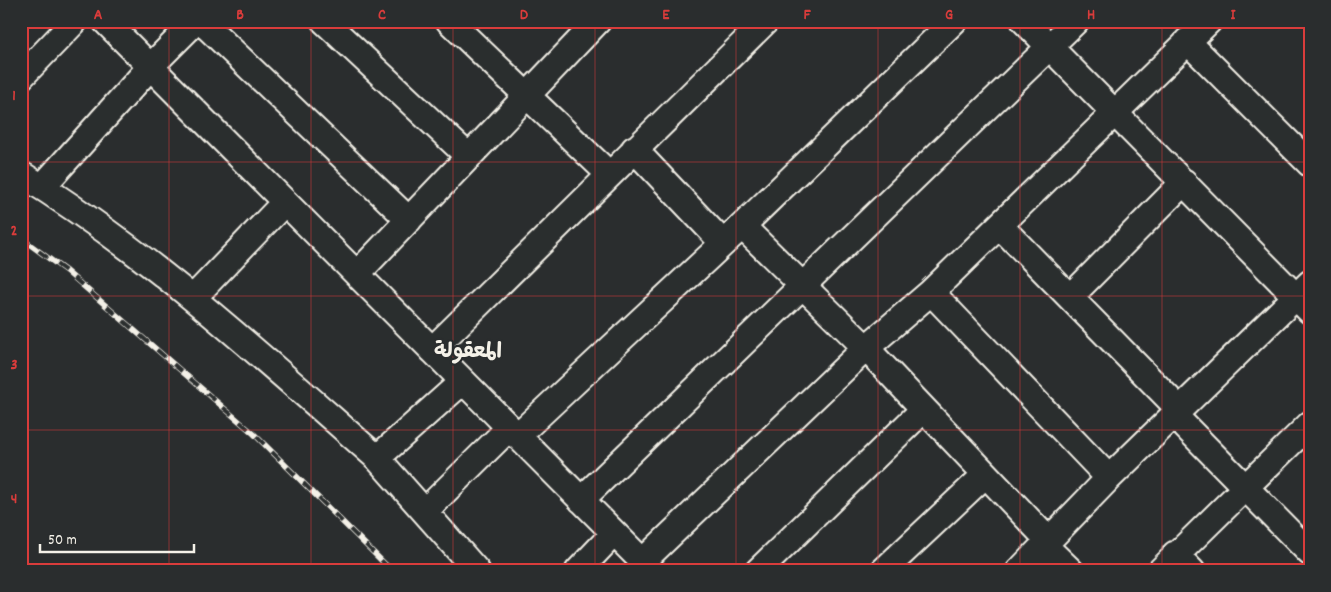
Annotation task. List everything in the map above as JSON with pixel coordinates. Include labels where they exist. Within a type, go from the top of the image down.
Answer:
[{"type":"street","points":[[21,77],[75,21]]},
{"type":"street","points":[[105,21],[648,566],[866,348],[930,292],[1000,226],[1115,111],[1209,21]]},
{"type":"street","points":[[196,21],[32,181],[194,297],[377,458],[426,510],[477,571]]},
{"type":"street","points":[[201,21],[408,220]]},
{"type":"street","points":[[324,21],[468,156]]},
{"type":"street","points":[[449,21],[609,174]]},
{"type":"street","points":[[432,350],[766,21]]},
{"type":"street","points":[[426,510],[742,226],[954,21]]},
{"type":"street","points":[[1019,571],[1109,478],[1177,413],[1305,297],[1184,182],[1024,21]]},
{"type":"street","points":[[581,500],[1076,21]]},
{"type":"street","points":[[358,273],[528,95],[585,26]]},
{"type":"street","points":[[1187,42],[1310,164]]},
{"type":"street","points":[[634,150],[723,243]]},
{"type":"street","points":[[1070,297],[1184,182]]},
{"type":"street","points":[[194,297],[285,202]]},
{"type":"street","points":[[742,226],[866,348],[985,475],[1071,571]]},
{"type":"street","points":[[1000,226],[1070,297],[1244,488],[1310,553]]},
{"type":"street","points":[[930,292],[1109,478]]},
{"type":"street","points":[[377,458],[463,382]]},
{"type":"street","points":[[758,571],[923,410]]},
{"type":"street","points":[[1176,565],[1244,488],[1308,429]]},
{"type":"street","points":[[883,571],[985,475]]},
{"type":"street","points":[[578,571],[614,533]]},
{"type":"railway","points":[[21,238],[66,271],[254,434],[392,571]]},
{"type":"district","name":"المعقولة","points":[[468,350]]}]
